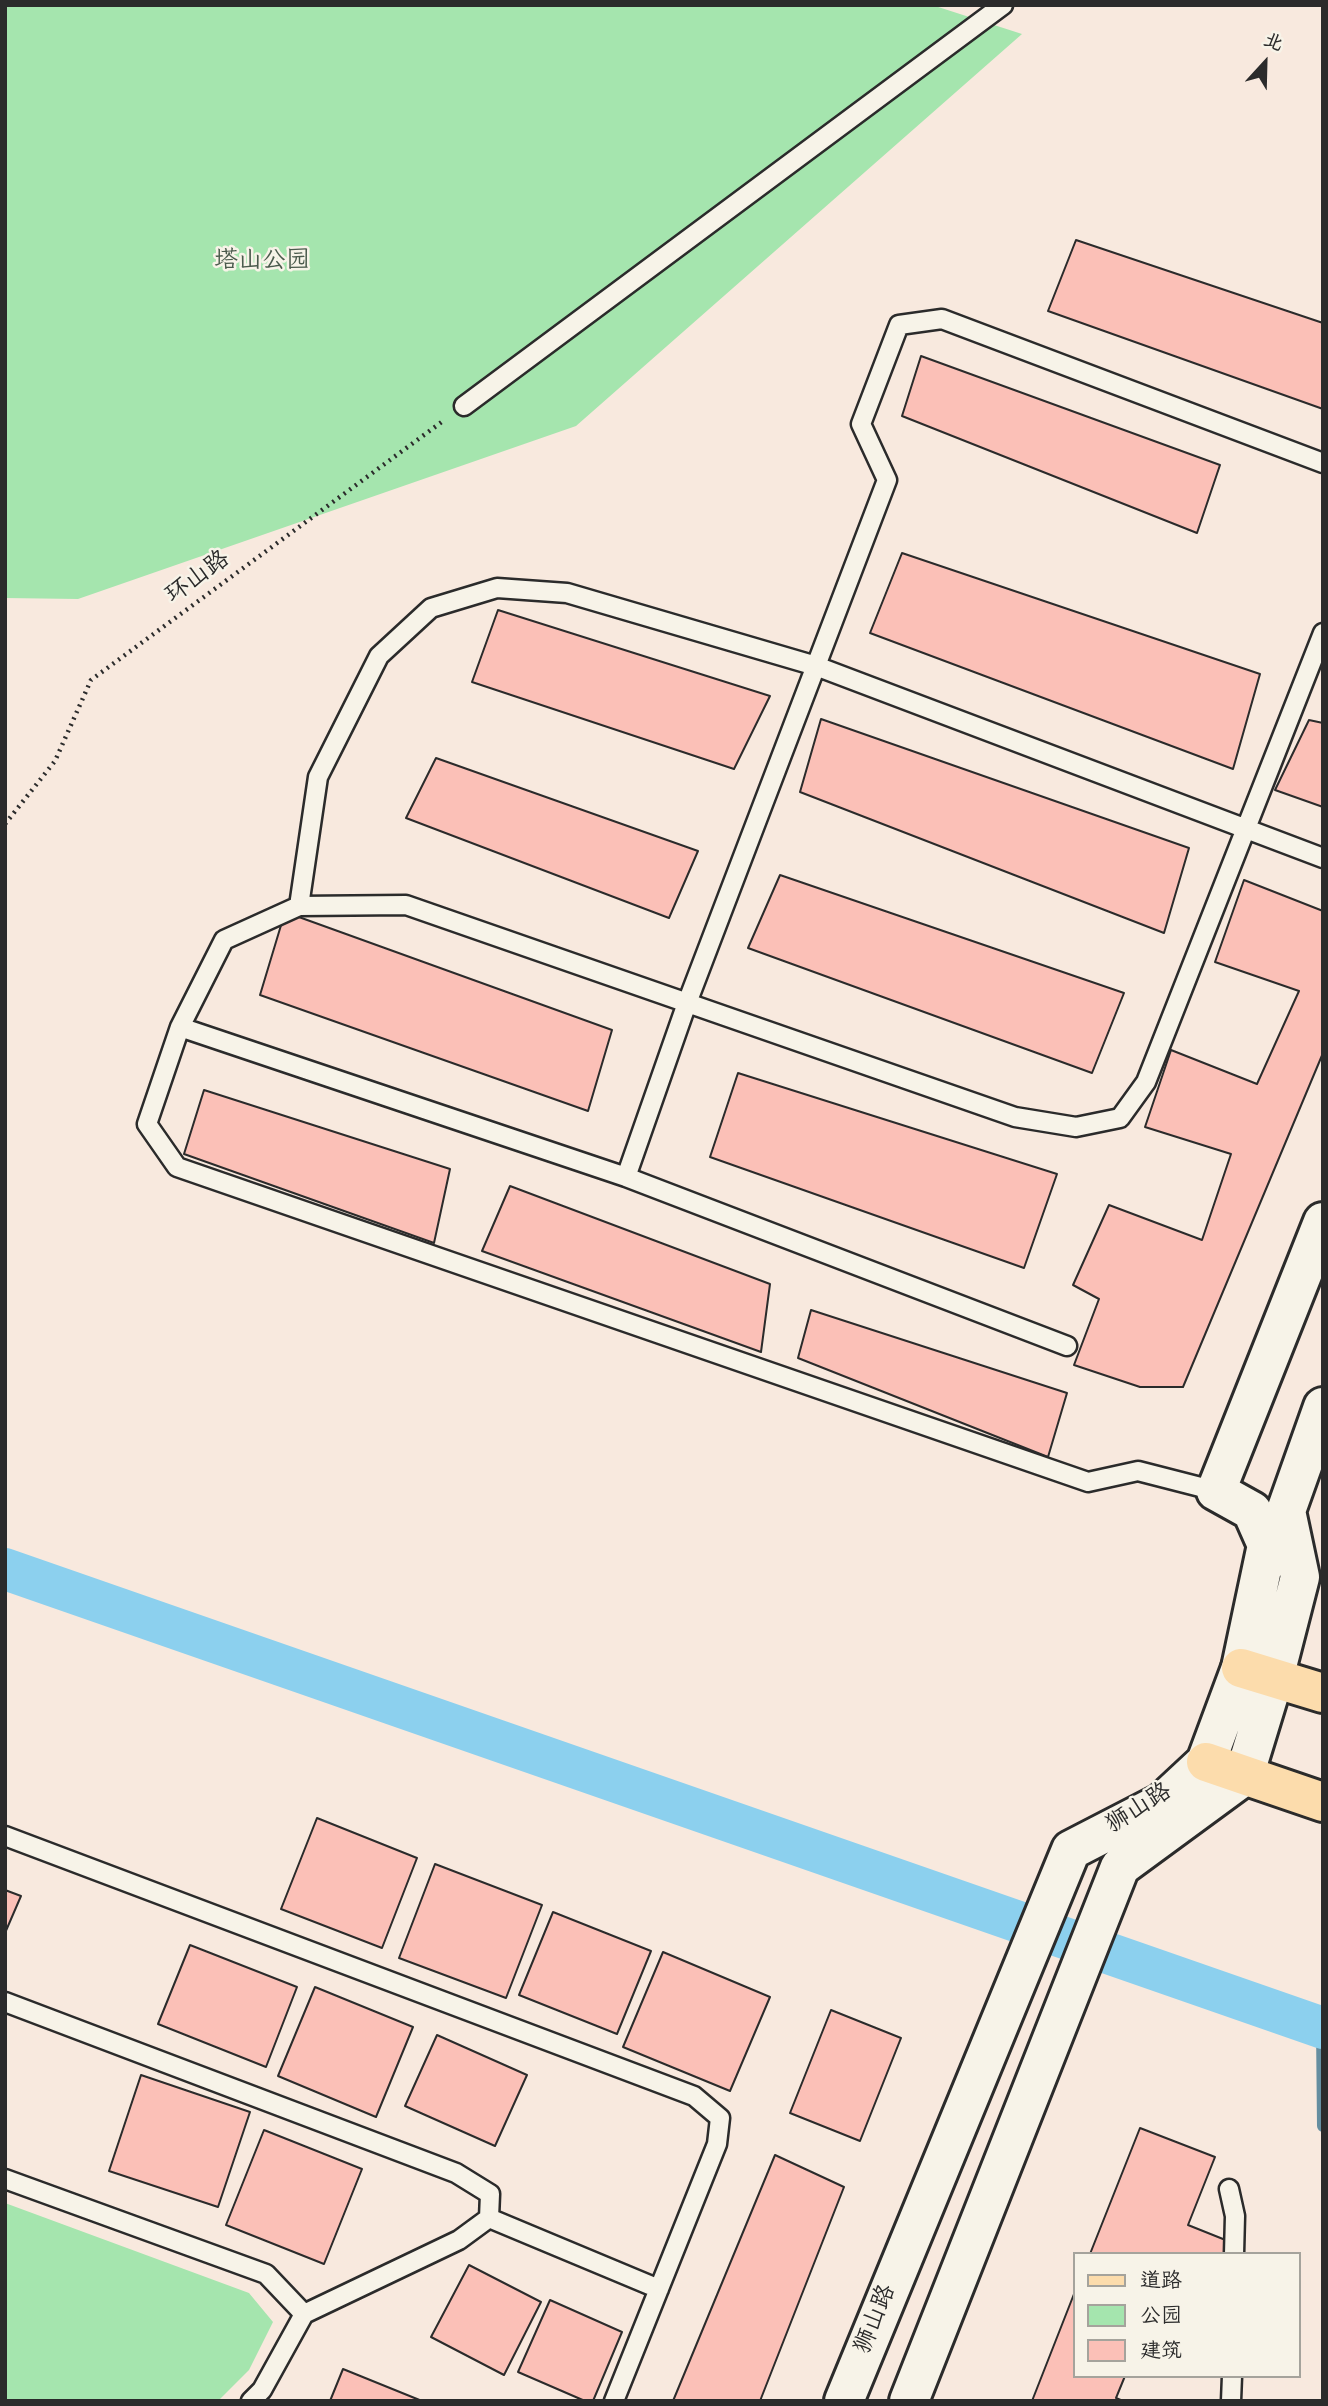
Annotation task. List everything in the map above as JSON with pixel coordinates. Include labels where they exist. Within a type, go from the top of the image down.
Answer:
[{"type":"main road","points":[[1216,1491],[1323,1222]]},
{"type":"main road","name":"狮山路","points":[[844,2401],[1071,1850],[1162,1802],[1206,1762],[1258,1673],[1300,1577],[1286,1511],[1323,1407]]},
{"type":"main road","name":"狮山路","points":[[909,2401],[1120,1867],[1244,1776],[1258,1673],[1267,1545],[1252,1511],[1216,1491]]},
{"type":"main road","points":[[1258,1673],[1323,1693]]},
{"type":"main road","points":[[1206,1762],[1323,1802]]},
{"type":"lane","points":[[464,407],[1003,5]]},
{"type":"lane","points":[[626,1177],[687,1003],[887,480],[861,424],[899,325],[942,318],[1323,463]]},
{"type":"lane","points":[[299,906],[318,778],[379,656],[431,608],[497,588],[567,593],[816,666],[1323,858]]},
{"type":"lane","points":[[1216,1491],[1138,1471],[1088,1482],[177,1167],[147,1124],[180,1027],[224,940],[299,906],[406,905],[1015,1117],[1076,1127],[1120,1118],[1146,1082],[1323,633]]},
{"type":"lane","points":[[180,1027],[626,1177],[1067,1346]]},
{"type":"lane","points":[[5,1836],[694,2096],[720,2118],[717,2144],[614,2401]]},
{"type":"lane","points":[[5,2003],[457,2173],[489,2194],[489,2218]]},
{"type":"lane","points":[[5,2179],[266,2274],[304,2314]]},
{"type":"lane","points":[[1229,2189],[1235,2216],[1234,2252]]},
{"type":"lane","points":[[489,2218],[659,2289]]},
{"type":"lane","points":[[251,2401],[262,2390],[304,2314],[459,2240],[489,2218]]},
{"type":"lane","points":[[1231,2401],[1232,2378]]},
{"type":"path","name":"环山路","points":[[5,824],[55,761],[91,680],[464,407]]},
{"type":"green space","name":"塔山公园","points":[[5,5],[932,5],[1022,34],[576,426],[78,599],[5,598]]},
{"type":"green space","points":[[5,2203],[249,2293],[273,2322],[249,2370],[218,2401],[5,2401]]},
{"type":"building","points":[[1076,240],[1323,323],[1323,409],[1048,311]]},
{"type":"building","points":[[921,356],[1220,465],[1197,533],[902,416]]},
{"type":"building","points":[[902,553],[1260,674],[1233,769],[870,633]]},
{"type":"building","points":[[498,610],[770,696],[734,769],[472,682]]},
{"type":"building","points":[[821,719],[1189,848],[1164,933],[800,792]]},
{"type":"building","points":[[1309,720],[1323,723],[1323,807],[1275,790]]},
{"type":"building","points":[[436,758],[698,851],[669,918],[406,818]]},
{"type":"building","points":[[780,875],[1124,993],[1092,1073],[748,948]]},
{"type":"building","points":[[1244,880],[1323,911],[1323,1053],[1183,1387],[1140,1387],[1074,1365],[1099,1299],[1073,1285],[1109,1205],[1202,1240],[1231,1154],[1145,1127],[1171,1050],[1257,1084],[1299,991],[1215,962]]},
{"type":"building","points":[[285,912],[612,1030],[588,1111],[260,995]]},
{"type":"building","points":[[738,1073],[1057,1174],[1024,1268],[710,1157]]},
{"type":"building","points":[[204,1090],[450,1169],[434,1243],[184,1154]]},
{"type":"building","points":[[510,1186],[770,1284],[761,1352],[482,1251]]},
{"type":"building","points":[[811,1310],[1067,1393],[1048,1457],[798,1358]]},
{"type":"building","points":[[317,1818],[417,1858],[382,1948],[281,1909]]},
{"type":"building","points":[[435,1864],[542,1905],[506,1998],[399,1958]]},
{"type":"building","points":[[5,1890],[21,1896],[5,1933]]},
{"type":"building","points":[[553,1912],[651,1951],[617,2034],[519,1995]]},
{"type":"building","points":[[190,1945],[297,1987],[266,2067],[158,2024]]},
{"type":"building","points":[[663,1952],[770,1997],[730,2091],[623,2047]]},
{"type":"building","points":[[315,1987],[413,2027],[376,2117],[278,2076]]},
{"type":"building","points":[[831,2010],[901,2038],[860,2141],[790,2113]]},
{"type":"building","points":[[437,2035],[527,2075],[495,2146],[405,2106]]},
{"type":"building","points":[[141,2075],[250,2112],[218,2207],[109,2171]]},
{"type":"building","points":[[1140,2128],[1215,2157],[1188,2225],[1228,2241],[1225,2252],[1091,2252]]},
{"type":"building","points":[[264,2130],[362,2169],[324,2264],[226,2225]]},
{"type":"building","points":[[775,2155],[844,2187],[760,2401],[673,2401]]},
{"type":"building","points":[[469,2265],[541,2302],[504,2375],[431,2337]]},
{"type":"building","points":[[1072,2299],[1072,2378],[1124,2378],[1116,2398],[1123,2401],[1032,2401]]},
{"type":"building","points":[[550,2300],[622,2332],[593,2401],[585,2401],[518,2372]]},
{"type":"building","points":[[343,2369],[422,2401],[330,2401]]},
{"type":"waterway","points":[[5,1569],[1323,2028]]},
{"type":"waterway","points":[[1322,2027],[1323,2126]]}]
